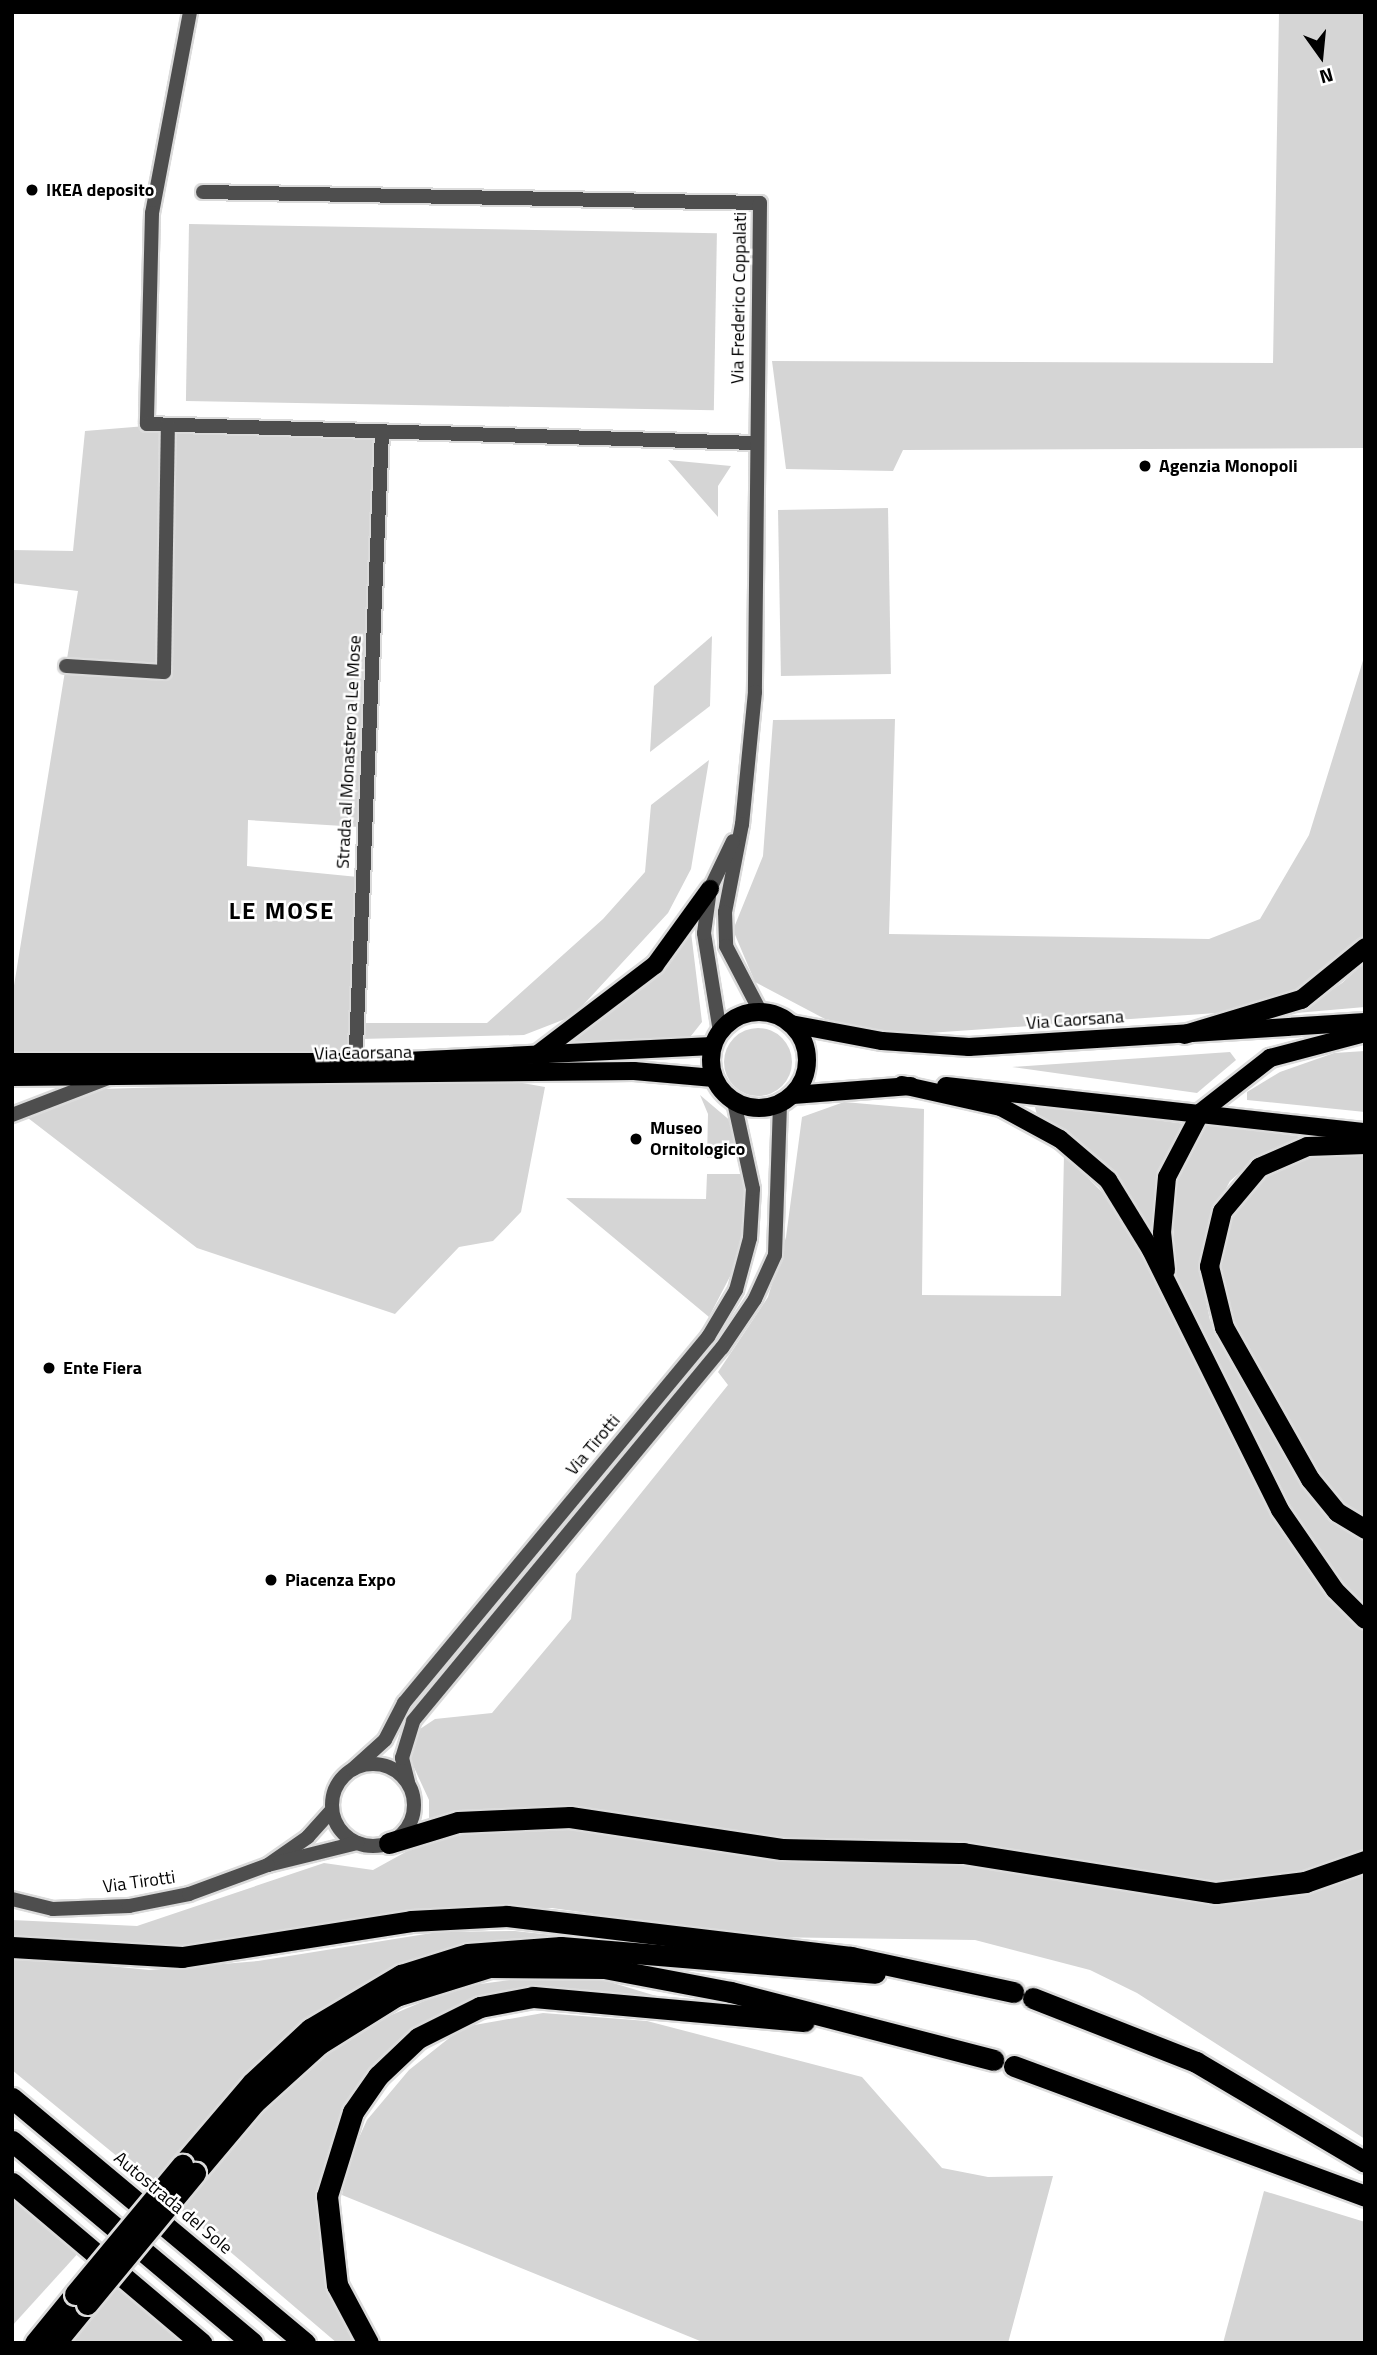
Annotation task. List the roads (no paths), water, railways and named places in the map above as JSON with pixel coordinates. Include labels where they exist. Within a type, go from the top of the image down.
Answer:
[{"type":"highway","points":[[1184,1034],[1301,999],[1365,947]]},
{"type":"highway","points":[[1365,1144],[1307,1146],[1259,1167],[1222,1211],[1209,1266],[1224,1327],[1310,1479],[1337,1512],[1365,1528]]},
{"type":"highway","points":[[389,1843],[458,1822],[570,1817],[782,1849],[963,1853],[1216,1893],[1305,1882],[1365,1861]]},
{"type":"highway","points":[[12,1947],[182,1957],[411,1921],[507,1916],[828,1954],[1023,1995],[1196,2062],[1365,2162]]},
{"type":"highway","points":[[35,2343],[81,2299],[189,2169],[252,2083],[310,2029],[370,1990],[468,1954],[561,1947],[929,1976]]},
{"type":"highway","points":[[189,2169],[319,2043],[396,1996],[460,1973],[521,1963],[604,1968],[853,2024],[993,2060]]},
{"type":"highway","points":[[368,2343],[337,2286],[327,2196],[337,2152],[364,2094],[399,2053],[436,2026],[480,2007],[559,1997],[853,2024]]},
{"type":"highway","points":[[1014,2066],[1365,2196]]},
{"type":"highway","name":"Autostrada del Sole","points":[[12,2098],[304,2343]]},
{"type":"highway","points":[[12,2141],[253,2343]]},
{"type":"highway","points":[[12,2183],[201,2343]]},
{"type":"highway","points":[[55,2343],[81,2299]]},
{"type":"main road","points":[[537,1055],[655,965],[710,889]]},
{"type":"main road","points":[[787,1099],[807,1059],[790,1024],[761,1013],[746,1014],[717,1039],[714,1078],[734,1102],[749,1107],[787,1099],[902,1086],[978,1086],[1365,1132]]},
{"type":"main road","name":"Via Caorsana","points":[[790,1024],[882,1041],[969,1047],[1365,1022]]},
{"type":"main road","points":[[1173,1293],[1163,1251],[1163,1201],[1171,1164],[1201,1112],[1270,1058],[1365,1033]]},
{"type":"main road","name":"Via Caorsana","points":[[12,1077],[108,1078],[355,1068],[717,1039]]},
{"type":"main road","name":"Via Caorsana","points":[[12,1062],[656,1071],[714,1078]]},
{"type":"main road","points":[[902,1086],[1001,1107],[1068,1145],[1124,1201],[1173,1293],[1285,1520],[1335,1590],[1365,1620]]},
{"type":"street","points":[[190,12],[152,213],[147,424],[756,443]]},
{"type":"street","name":"Via Frederico Coppalati","points":[[203,192],[760,203],[755,692],[742,824],[725,912],[726,946],[761,1013]]},
{"type":"street","points":[[66,666],[164,672],[169,425]]},
{"type":"street","name":"Strada al Monastero a Le Mose","points":[[355,1068],[382,432]]},
{"type":"street","name":"Via Frederico Coppalati","points":[[717,1039],[704,933],[710,889],[742,824]]},
{"type":"street","points":[[12,1115],[108,1078]]},
{"type":"street","name":"Via Tirotti","points":[[408,1782],[402,1758],[413,1721],[722,1348],[755,1299],[775,1255],[787,1099]]},
{"type":"street","name":"Via Tirotti","points":[[353,1769],[385,1740],[404,1703],[708,1336],[736,1290],[750,1238],[753,1189],[734,1102]]},
{"type":"street","points":[[377,1764],[408,1782],[414,1801],[411,1821],[389,1843],[357,1843],[340,1830],[332,1810],[336,1786],[353,1769],[377,1764]]},
{"type":"street","name":"Via Tirotti","points":[[268,1864],[307,1838],[332,1810]]},
{"type":"street","name":"Via Tirotti","points":[[12,1899],[53,1909],[129,1906],[189,1894],[268,1864],[357,1843]]},
{"type":"place","name":"IKEA deposito","points":[[32,190]]},
{"type":"place","name":"Agenzia Monopoli","points":[[1145,466]]},
{"type":"place","name":"Museo Ornitologico","points":[[636,1139]]},
{"type":"place","name":"Ente Fiera","points":[[49,1368]]},
{"type":"place","name":"Piacenza Expo","points":[[271,1580]]},
{"type":"district","name":"LE MOSE","points":[[282,911]]}]
